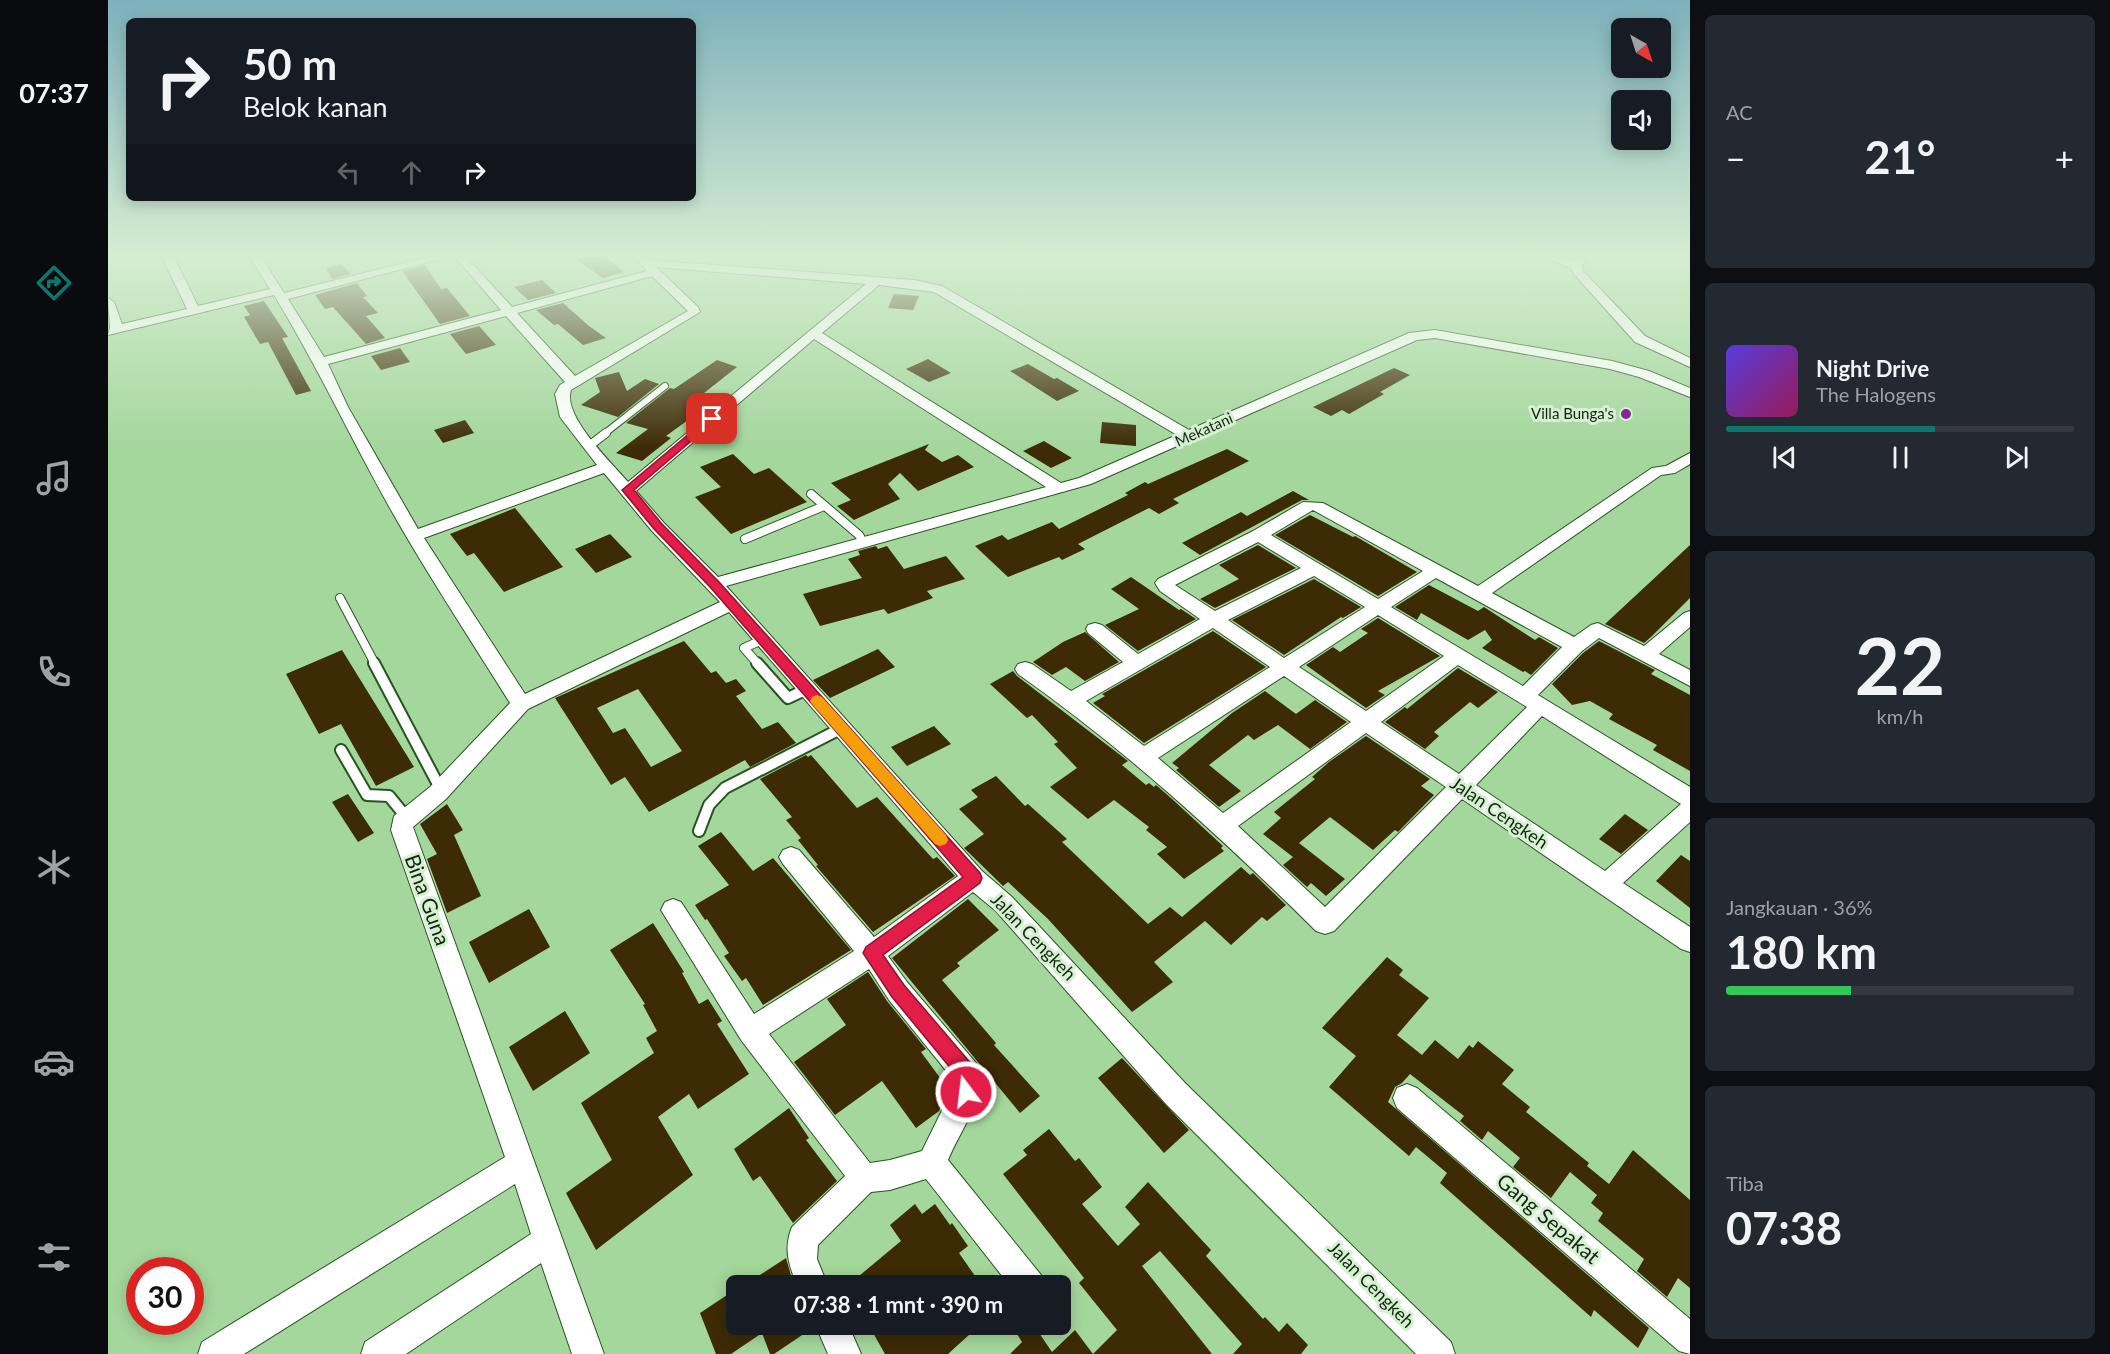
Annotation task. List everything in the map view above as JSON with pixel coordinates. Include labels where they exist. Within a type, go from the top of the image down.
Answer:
[{"type":"street","points":[[113,330],[155,320]]},
{"type":"street","points":[[295,320],[320,362],[341,407],[414,536],[521,705]]},
{"type":"street","points":[[320,362],[475,320]]},
{"type":"street","points":[[517,320],[572,381],[680,320]]},
{"type":"street","points":[[628,490],[829,320]]},
{"type":"street","points":[[994,320],[1190,436]]},
{"type":"street","points":[[1622,320],[1640,339],[1690,363]]},
{"type":"street","points":[[813,333],[1060,489]]},
{"type":"street","name":"Mekatani","points":[[714,584],[1100,476],[1393,343],[1423,334],[1435,334],[1612,365],[1644,374],[1690,393]]},
{"type":"street","name":"Jalan Cengkeh","points":[[572,381],[564,388],[562,394],[567,417],[658,527],[714,584],[974,878],[1012,912],[1176,1094],[1439,1354]]},
{"type":"street","points":[[1478,594],[1657,471],[1670,470],[1690,458]]},
{"type":"street","points":[[414,536],[608,467]]},
{"type":"street","name":"Jalan Cengkeh","points":[[1436,570],[1326,510],[1309,505],[1259,535],[1164,583],[1166,587],[1364,722],[1690,941]]},
{"type":"street","points":[[1259,535],[1690,798]]},
{"type":"street","points":[[1071,700],[1215,619],[1314,568]]},
{"type":"street","points":[[1143,757],[1436,570],[1575,646]]},
{"type":"street","points":[[407,818],[441,790],[521,705],[730,604]]},
{"type":"street","points":[[1646,654],[1690,617]]},
{"type":"street","points":[[1095,628],[1137,663]]},
{"type":"street","points":[[1025,669],[1071,700],[1143,757],[1223,825],[1325,923],[1460,787],[1533,701],[1575,646],[1598,629],[1690,679]]},
{"type":"street","points":[[1223,825],[1458,656]]},
{"type":"street","points":[[1605,885],[1690,809]]},
{"type":"street","name":"Bina Guna","points":[[407,818],[402,823],[402,830],[588,1354]]},
{"type":"street","points":[[791,857],[835,912],[872,953],[898,991],[966,1073],[966,1092],[947,1127],[932,1163]]},
{"type":"street","points":[[750,1031],[872,953],[974,878]]},
{"type":"street","points":[[673,910],[750,1031],[864,1178]]},
{"type":"street","name":"Gang Sepakat","points":[[1407,1098],[1690,1340]]},
{"type":"street","points":[[214,1354],[522,1163]]},
{"type":"street","points":[[808,1275],[801,1259],[803,1238],[864,1178],[890,1175],[932,1163]]},
{"type":"street","points":[[932,1163],[1021,1275]]},
{"type":"street","points":[[376,1354],[549,1240]]},
{"type":"street","points":[[836,1335],[845,1354]]},
{"type":"lane","points":[[589,446],[666,386]]},
{"type":"lane","points":[[811,494],[859,535],[863,542]]},
{"type":"lane","points":[[745,539],[824,506]]},
{"type":"lane","points":[[340,598],[441,790]]},
{"type":"lane","points":[[699,831],[709,805],[725,788],[842,728]]},
{"type":"lane","points":[[341,750],[367,795],[389,796],[407,818]]},
{"type":"building","points":[[246,320],[277,320],[288,337],[282,338],[311,391],[296,395],[268,342],[260,344]]},
{"type":"building","points":[[345,320],[370,320],[385,338],[366,344]]},
{"type":"building","points":[[437,320],[454,320],[440,324]]},
{"type":"building","points":[[548,320],[582,320],[606,338],[583,345],[558,324],[554,325]]},
{"type":"building","points":[[479,326],[496,345],[466,354],[450,334]]},
{"type":"building","points":[[400,348],[410,362],[381,370],[371,356]]},
{"type":"building","points":[[928,359],[951,373],[929,382],[906,369]]},
{"type":"building","points":[[717,360],[737,367],[704,393],[720,397],[666,436],[671,438],[642,461],[616,453],[648,429],[626,423],[670,388],[674,389]]},
{"type":"building","points":[[1028,364],[1079,391],[1057,401],[1010,371]]},
{"type":"building","points":[[1394,368],[1410,375],[1380,392],[1384,394],[1349,414],[1342,410],[1331,416],[1313,407]]},
{"type":"building","points":[[619,372],[627,391],[645,379],[659,384],[618,417],[581,405],[600,392],[595,378]]},
{"type":"building","points":[[465,420],[474,433],[443,443],[434,430]]},
{"type":"building","points":[[1102,422],[1136,425],[1136,446],[1100,443]]},
{"type":"building","points":[[1044,441],[1072,458],[1051,468],[1023,451]]},
{"type":"building","points":[[929,444],[925,450],[942,462],[958,455],[974,467],[918,491],[900,473],[888,484],[900,499],[854,520],[837,506],[851,500],[831,483]]},
{"type":"building","points":[[1227,449],[1249,461],[1173,499],[1179,503],[1159,514],[1149,508],[1078,544],[1085,549],[1062,560],[1059,557],[1008,577],[975,546],[1002,535],[1008,540],[1052,522],[1059,529],[1128,495],[1125,493],[1145,482],[1148,484]]},
{"type":"building","points":[[733,454],[754,474],[769,468],[807,502],[731,534],[695,497],[721,487],[700,467]]},
{"type":"building","points":[[1293,491],[1309,500],[1302,500],[1200,555],[1182,543],[1241,512],[1247,516]]},
{"type":"building","points":[[515,508],[563,567],[504,592],[474,553],[467,556],[450,534]]},
{"type":"building","points":[[1310,515],[1355,536],[1417,572],[1378,596],[1275,535]]},
{"type":"building","points":[[610,534],[632,557],[596,573],[575,549]]},
{"type":"building","points":[[1258,545],[1296,568],[1215,608],[1200,599],[1239,579],[1219,565]]},
{"type":"building","points":[[1690,545],[1690,598],[1651,637],[1644,643],[1605,624]]},
{"type":"building","points":[[876,546],[878,549],[887,546],[904,569],[946,556],[965,579],[927,591],[933,598],[888,614],[884,609],[820,626],[803,594],[862,578],[848,559],[860,555],[858,551]]},
{"type":"building","points":[[1131,577],[1196,619],[1138,651],[1105,625],[1139,609],[1111,589]]},
{"type":"building","points":[[1314,579],[1361,607],[1341,617],[1284,655],[1232,620]]},
{"type":"building","points":[[1429,585],[1478,611],[1484,607],[1535,640],[1539,637],[1558,648],[1531,675],[1482,648],[1492,640],[1485,630],[1468,640],[1421,613],[1417,620],[1395,607]]},
{"type":"building","points":[[1378,618],[1440,656],[1378,691],[1385,695],[1366,708],[1306,665],[1333,647],[1340,652],[1368,633],[1361,629]]},
{"type":"building","points":[[1213,631],[1266,667],[1144,743],[1093,703],[1105,696],[1102,694]]},
{"type":"building","points":[[1085,632],[1119,662],[1085,681],[1066,667],[1052,675],[1033,662],[1063,642]]},
{"type":"building","points":[[684,641],[711,673],[716,671],[726,683],[736,679],[746,691],[736,696],[762,729],[778,722],[796,743],[750,767],[745,760],[649,812],[625,777],[611,785],[555,698]],"holes":[[[638,689],[682,751],[651,767],[625,728],[613,733],[597,708]]]},
{"type":"building","points":[[1599,641],[1655,670],[1651,674],[1690,695],[1690,771],[1653,750],[1657,745],[1609,719],[1613,714],[1590,701],[1572,705],[1552,684],[1583,653]]},
{"type":"building","points":[[878,649],[895,667],[830,698],[813,680]]},
{"type":"building","points":[[342,650],[414,767],[376,786],[341,724],[319,734],[286,674]]},
{"type":"building","points":[[1458,668],[1498,692],[1478,708],[1470,702],[1434,732],[1439,736],[1425,749],[1385,722],[1405,707],[1407,709]]},
{"type":"building","points":[[1013,671],[1128,761],[1122,765],[1146,785],[1149,783],[1154,787],[1156,785],[1223,846],[1221,848],[1224,851],[1184,879],[1157,854],[1167,847],[1146,830],[1149,827],[1114,800],[1088,819],[1050,787],[1077,768],[1054,744],[1058,742],[1032,715],[1027,718],[990,684]]},
{"type":"building","points":[[1265,691],[1296,714],[1315,700],[1347,722],[1310,749],[1278,725],[1254,740],[1248,735],[1209,765],[1241,791],[1219,807],[1176,770],[1179,768],[1172,763],[1232,713]]},
{"type":"building","points":[[934,726],[951,744],[907,766],[891,747]]},
{"type":"building","points":[[1366,736],[1430,779],[1421,786],[1434,795],[1398,832],[1395,830],[1373,850],[1330,817],[1299,843],[1345,879],[1326,896],[1311,883],[1307,887],[1283,865],[1293,857],[1263,834],[1281,818],[1274,812],[1315,779],[1312,777],[1329,762]]},
{"type":"building","points":[[806,755],[808,757],[811,755],[857,808],[877,797],[933,859],[937,857],[955,876],[873,932],[816,866],[818,865],[798,840],[801,838],[786,820],[792,817],[760,779]]},
{"type":"building","points":[[996,776],[1025,806],[1028,804],[1067,839],[1062,842],[1148,924],[1170,907],[1182,917],[1241,867],[1250,875],[1253,873],[1286,905],[1267,921],[1262,917],[1231,945],[1205,921],[1154,962],[1173,982],[1132,1012],[1048,919],[1008,882],[1003,886],[964,848],[984,834],[959,809],[978,797],[971,790]]},
{"type":"building","points":[[348,794],[374,833],[358,842],[332,802]]},
{"type":"building","points":[[447,804],[463,830],[454,835],[481,896],[447,913],[427,859],[437,854],[420,824]]},
{"type":"building","points":[[1625,814],[1648,830],[1621,854],[1599,839]]},
{"type":"building","points":[[721,832],[753,871],[773,858],[851,950],[763,1005],[746,978],[742,981],[724,956],[729,953],[695,905],[729,885],[698,846]]},
{"type":"building","points":[[1681,855],[1690,861],[1690,908],[1656,881]]},
{"type":"building","points":[[968,899],[999,930],[957,963],[960,966],[942,980],[996,1043],[994,1045],[1040,1096],[1020,1113],[892,958]]},
{"type":"building","points":[[529,909],[550,947],[489,983],[469,942]]},
{"type":"building","points":[[653,923],[684,972],[682,973],[699,1004],[708,999],[722,1021],[717,1024],[749,1074],[698,1109],[689,1094],[658,1117],[693,1175],[596,1250],[566,1193],[612,1160],[581,1103],[654,1053],[646,1038],[657,1031],[643,1005],[645,1004],[610,950]]},
{"type":"building","points":[[1387,957],[1403,970],[1399,975],[1429,998],[1397,1035],[1422,1055],[1435,1040],[1458,1059],[1469,1045],[1473,1048],[1478,1041],[1514,1070],[1502,1084],[1530,1107],[1526,1112],[1589,1163],[1587,1166],[1609,1184],[1633,1150],[1690,1200],[1690,1288],[1678,1278],[1667,1297],[1637,1271],[1644,1259],[1598,1221],[1603,1213],[1591,1203],[1597,1195],[1570,1172],[1551,1198],[1513,1167],[1520,1158],[1488,1131],[1482,1140],[1460,1121],[1464,1116],[1410,1074],[1395,1087],[1388,1102],[1649,1328],[1638,1348],[1594,1310],[1591,1317],[1440,1183],[1447,1173],[1416,1147],[1409,1156],[1329,1087],[1356,1056],[1322,1028]]},
{"type":"building","points":[[868,972],[887,1001],[926,1049],[921,1052],[949,1090],[939,1111],[916,1128],[882,1081],[835,1115],[794,1062],[846,1025],[827,999]]},
{"type":"building","points":[[565,1011],[590,1053],[533,1091],[509,1047]]},
{"type":"building","points":[[1122,1058],[1189,1130],[1164,1153],[1098,1078]]},
{"type":"building","points":[[789,1108],[809,1138],[806,1140],[837,1181],[793,1223],[760,1176],[753,1181],[734,1149]]},
{"type":"building","points":[[1049,1129],[1075,1161],[1079,1158],[1102,1187],[1082,1204],[1118,1246],[1140,1224],[1125,1207],[1148,1182],[1211,1250],[1206,1256],[1263,1319],[1265,1317],[1279,1332],[1287,1323],[1308,1345],[1301,1354],[1233,1354],[1242,1344],[1160,1251],[1142,1266],[1212,1354],[1093,1354],[1117,1330],[1079,1283],[1084,1278],[1003,1174],[1027,1155],[1023,1150]]},
{"type":"building","points":[[915,1204],[922,1214],[935,1204],[968,1246],[959,1253],[974,1275],[860,1275],[901,1241],[890,1225]]},
{"type":"building","points":[[786,1258],[791,1275],[760,1275]]},
{"type":"building","points":[[726,1296],[726,1335],[759,1335],[731,1354],[716,1354],[700,1313]]},
{"type":"building","points":[[1075,1330],[1093,1354],[1010,1354],[1022,1342],[1018,1335],[1040,1335],[1052,1352]]},
{"type":"building","points":[[763,1335],[802,1335],[774,1354],[770,1354]]},
{"type":"building","points":[[874,1335],[969,1335],[948,1354],[885,1354]]},
{"type":"slow traffic","points":[[817,701],[940,840]]},
{"type":"place","name":"Villa Bunga's","points":[[1626,414]]},
{"type":"route","points":[[712,419],[628,490],[658,527],[714,584],[974,878],[872,953],[898,991],[966,1073],[968,1082],[966,1092]]}]
